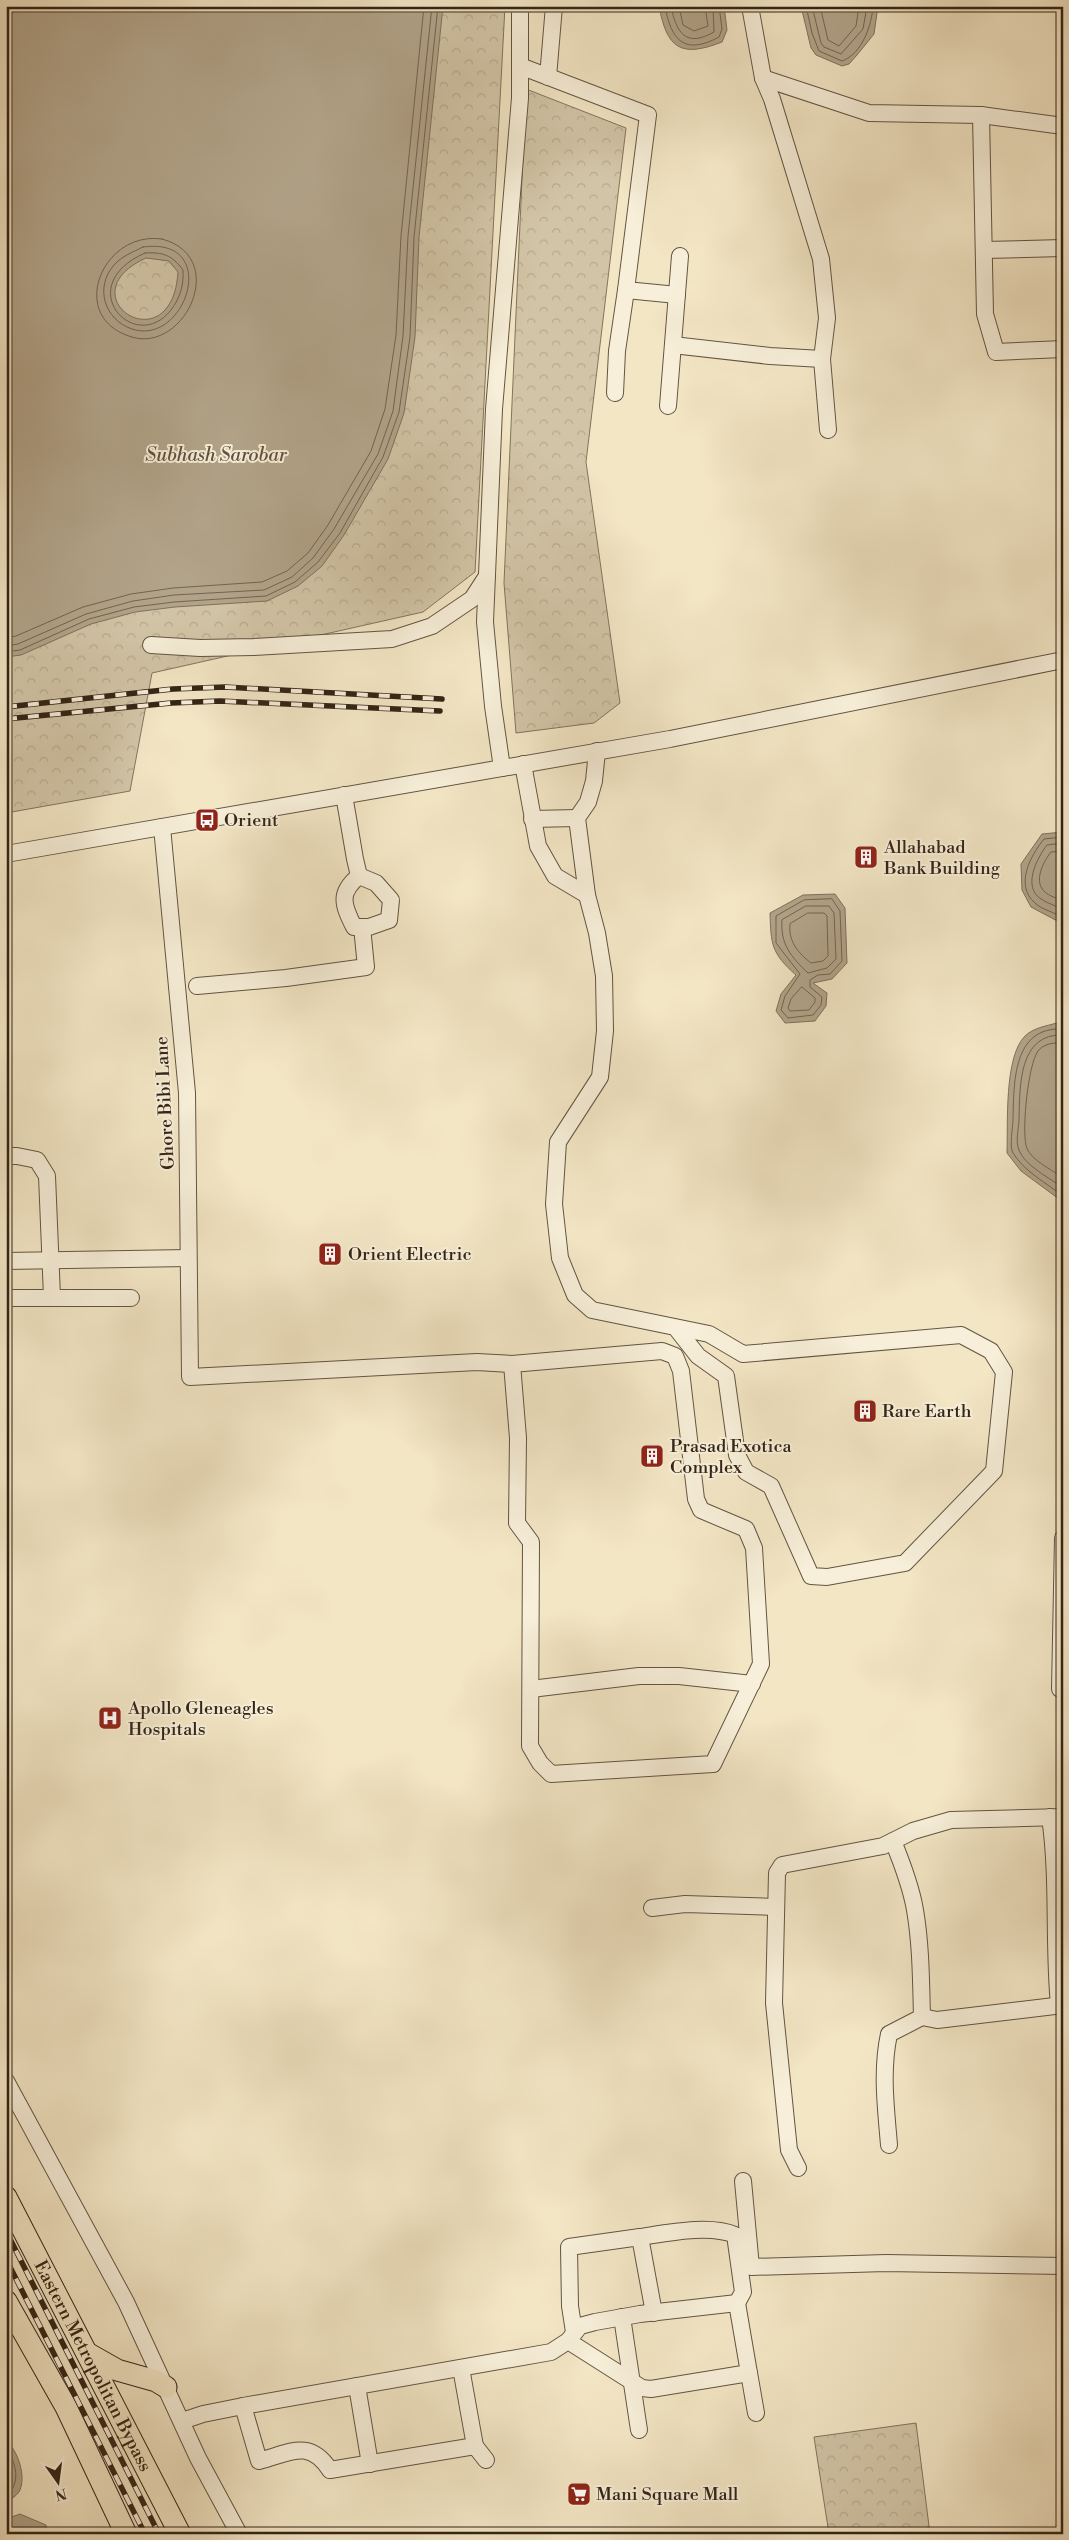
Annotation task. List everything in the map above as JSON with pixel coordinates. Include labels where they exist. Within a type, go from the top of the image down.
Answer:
[{"type":"main road","name":"Eastern Metropolitan Bypass","points":[[6,2197],[180,2534]]},
{"type":"main road","points":[[6,2301],[66,2407],[126,2534]]},
{"type":"main road","points":[[87,2353],[117,2370],[156,2381],[166,2387]]},
{"type":"street","points":[[502,768],[493,706],[485,622],[494,409],[520,98],[520,6]]},
{"type":"street","points":[[548,77],[554,6]]},
{"type":"street","points":[[750,6],[763,78],[772,99],[821,260],[827,318],[822,359],[828,430]]},
{"type":"street","points":[[520,66],[648,115],[617,352],[615,393]]},
{"type":"street","points":[[763,78],[869,114],[981,115],[1063,126]]},
{"type":"street","points":[[981,115],[985,314],[996,352],[1063,349]]},
{"type":"street","points":[[984,250],[1063,248]]},
{"type":"street","points":[[668,406],[680,256]]},
{"type":"street","points":[[626,290],[677,296]]},
{"type":"street","points":[[673,345],[770,356],[822,359]]},
{"type":"street","points":[[151,646],[218,648],[392,639],[432,626],[472,599],[487,576]]},
{"type":"street","points":[[6,854],[678,738],[1063,660]]},
{"type":"street","points":[[597,751],[594,781],[588,802],[577,818],[587,895],[597,932],[604,976],[605,1031],[600,1077],[558,1142],[554,1204],[560,1258],[575,1295],[592,1310],[709,1334],[743,1354],[961,1336],[991,1351],[1004,1372],[994,1471],[905,1563],[827,1577],[811,1576],[771,1486],[746,1472],[737,1454],[726,1376],[743,1354]]},
{"type":"street","points":[[523,764],[538,846],[555,876],[587,895]]},
{"type":"street","points":[[344,795],[354,859],[360,876],[376,883],[391,900],[389,920],[369,927],[354,927],[347,913],[344,897],[348,885],[360,876]]},
{"type":"street","points":[[532,819],[577,818]]},
{"type":"street","name":"Ghore Bibi Lane","points":[[162,827],[186,1093],[190,1377],[477,1362],[512,1364]]},
{"type":"street","points":[[197,986],[286,978],[366,967],[362,927]]},
{"type":"street","points":[[6,1156],[37,1160],[47,1176],[52,1298]]},
{"type":"street","points":[[6,1261],[188,1258]]},
{"type":"street","points":[[6,1298],[131,1298]]},
{"type":"street","points":[[676,1328],[698,1356],[726,1376]]},
{"type":"street","points":[[662,1351],[675,1356],[681,1371],[696,1499],[701,1510],[746,1529],[754,1548],[761,1664],[752,1684],[713,1764],[551,1774],[540,1763],[530,1746],[531,1542],[517,1523],[518,1438],[512,1364],[662,1351]]},
{"type":"street","points":[[1063,1538],[1060,1688],[1063,1688]]},
{"type":"street","points":[[531,1689],[639,1676],[679,1676],[752,1684]]},
{"type":"street","points":[[798,2168],[789,2150],[774,2003],[777,1873],[782,1865],[883,1846],[913,1831],[951,1820],[1056,1817],[1055,1966],[1061,2005],[937,2020],[922,2017],[889,2034],[885,2052],[884,2097],[889,2145]]},
{"type":"street","points":[[893,1841],[908,1879],[915,1909],[920,1952],[922,2017]]},
{"type":"street","points":[[652,1908],[685,1904],[776,1907]]},
{"type":"street","points":[[6,2081],[126,2302],[198,2458],[239,2534]]},
{"type":"street","points":[[743,2181],[746,2232],[751,2267],[886,2263],[1063,2266]]},
{"type":"street","points":[[749,2373],[651,2389],[632,2384],[571,2336],[569,2247],[681,2232],[726,2231],[735,2235],[743,2292],[737,2303],[756,2413]]},
{"type":"street","points":[[640,2237],[654,2313]]},
{"type":"street","points":[[182,2421],[203,2414],[243,2406],[551,2352],[580,2326],[654,2313],[737,2303]]},
{"type":"street","points":[[622,2318],[639,2430]]},
{"type":"street","points":[[461,2368],[475,2446],[486,2460]]},
{"type":"street","points":[[357,2386],[370,2464]]},
{"type":"street","points":[[243,2406],[259,2461],[303,2449],[310,2450],[317,2455],[330,2470],[475,2446]]},
{"type":"green space","name":"Subhash Sarobar","points":[[6,6],[505,6],[475,572],[423,612],[152,673],[130,791],[6,813]]},
{"type":"green space","points":[[526,89],[626,128],[586,462],[620,703],[594,723],[516,733],[504,583]]},
{"type":"green space","points":[[916,2423],[930,2534],[829,2534],[814,2437]]},
{"type":"water","name":"Subhash Sarobar","points":[[6,6],[443,6],[419,237],[415,337],[404,413],[388,459],[344,535],[322,566],[298,586],[267,601],[175,607],[135,612],[91,624],[21,655],[6,657]],"holes":[[[146,258],[169,261],[178,272],[171,300],[159,315],[143,319],[129,315],[118,304],[115,290],[123,273]]]},
{"type":"water","points":[[659,6],[724,6],[727,30],[722,42],[696,49],[686,49],[678,46],[666,32]]},
{"type":"water","points":[[801,6],[878,6],[874,34],[849,64],[842,66],[816,55],[811,48]]},
{"type":"water","points":[[1063,832],[1063,924],[1031,907],[1022,890],[1021,864],[1042,834]]},
{"type":"water","points":[[835,894],[845,908],[847,963],[832,979],[813,983],[827,993],[826,1006],[815,1021],[785,1023],[776,1011],[781,994],[796,975],[777,954],[774,947],[770,913],[803,895]]},
{"type":"water","points":[[1057,1023],[1063,1024],[1063,1202],[1021,1171],[1007,1153],[1008,1092],[1013,1059],[1018,1046],[1025,1036],[1032,1031]]},
{"type":"water","points":[[6,2440],[20,2464],[22,2479],[19,2492],[6,2503]]},
{"type":"water","points":[[20,2514],[46,2525],[47,2534],[6,2534],[6,2519]]},
{"type":"railway","points":[[6,707],[173,689],[225,687],[442,699]]},
{"type":"railway","points":[[6,719],[171,703],[220,701],[440,711]]},
{"type":"railway","points":[[6,2231],[159,2534]]},
{"type":"railway","points":[[6,2259],[145,2534]]},
{"type":"place","name":"Orient","points":[[207,820]]},
{"type":"place","name":"Allahabad Bank Building","points":[[866,857]]},
{"type":"place","name":"Orient Electric","points":[[330,1254]]},
{"type":"place","name":"Rare Earth","points":[[865,1411]]},
{"type":"place","name":"Prasad Exotica Complex","points":[[652,1456]]},
{"type":"place","name":"Apollo Gleneagles Hospitals","points":[[110,1718]]},
{"type":"place","name":"Mani Square Mall","points":[[579,2494]]}]
